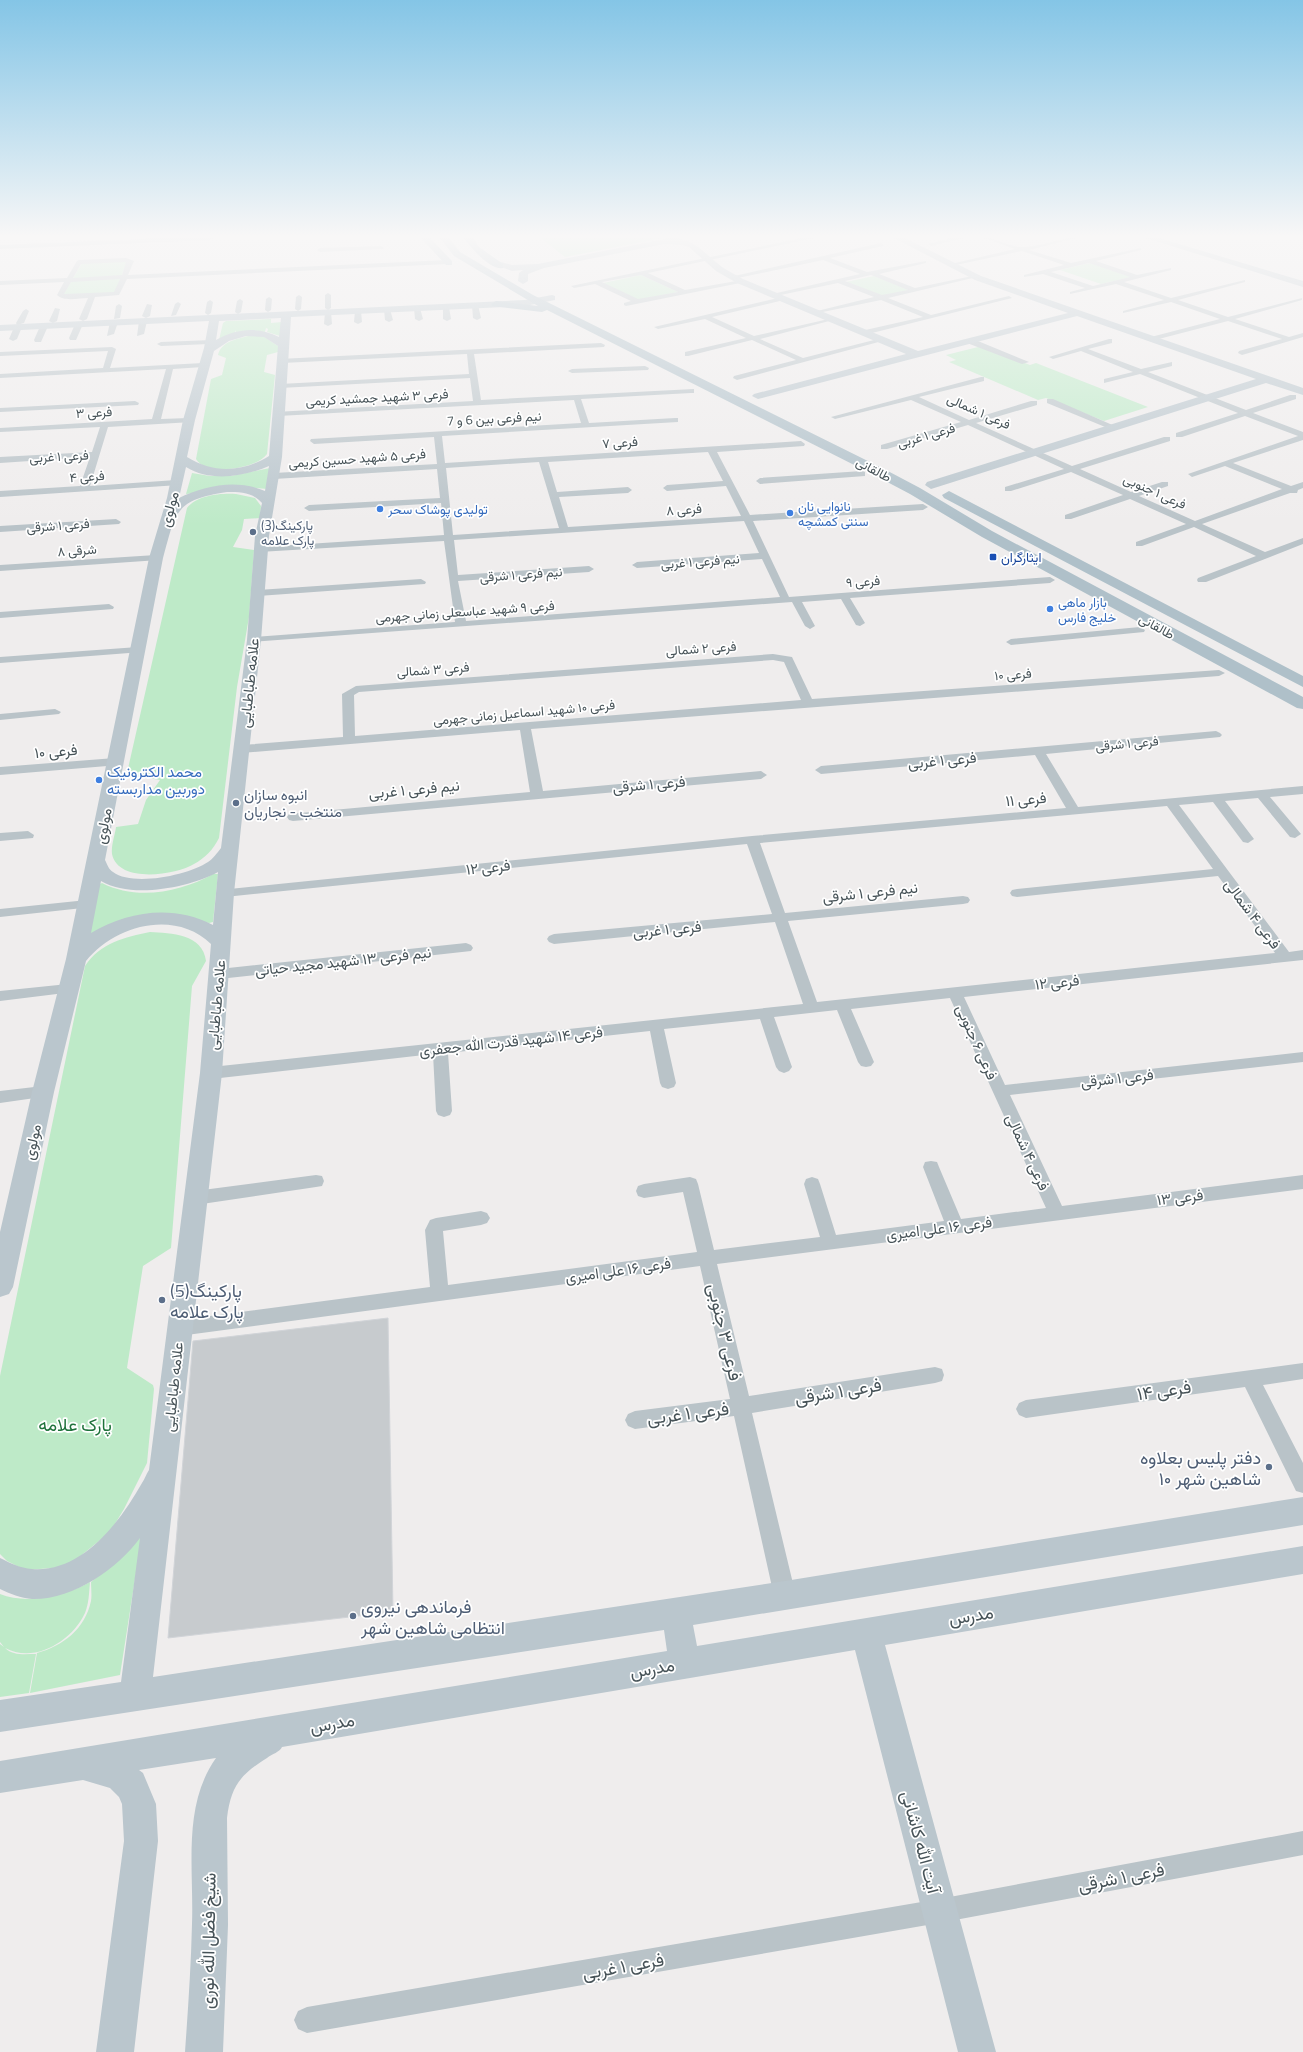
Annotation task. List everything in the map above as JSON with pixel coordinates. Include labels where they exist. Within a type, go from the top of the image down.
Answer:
[{"type":"main road","points":[[584,334],[601,345],[645,368],[862,474],[1007,557],[1303,718]]},
{"type":"main road","name":"طالقانی","points":[[601,334],[854,459],[915,491],[978,529],[1303,704]]},
{"type":"main road","name":"طالقانی","points":[[621,334],[718,377],[776,405]]},
{"type":"main road","name":"طالقانی","points":[[867,452],[906,472]]},
{"type":"main road","name":"طالقانی","points":[[918,478],[1132,593],[1303,682]]},
{"type":"main road","points":[[978,529],[1007,557]]},
{"type":"street","points":[[13,339],[15,334]]},
{"type":"street","points":[[38,340],[42,334]]},
{"type":"street","points":[[73,338],[75,334]]},
{"type":"street","name":"مولوی","points":[[0,1287],[43,1092],[76,959],[156,558],[182,459],[189,420],[207,352],[209,334]]},
{"type":"street","points":[[0,376],[170,367],[207,352],[229,337],[246,334]]},
{"type":"street","points":[[256,334],[272,336],[283,353],[317,356],[449,349],[601,345]]},
{"type":"street","name":"علامه طباطبایی","points":[[136,1695],[165,1462],[179,1328],[210,1074],[225,893],[254,640],[262,536],[275,467],[283,334]]},
{"type":"street","points":[[744,334],[803,361]]},
{"type":"street","points":[[688,354],[770,334]]},
{"type":"street","points":[[866,334],[917,355]]},
{"type":"street","points":[[758,396],[998,334]]},
{"type":"street","points":[[1139,334],[1303,392]]},
{"type":"street","points":[[1154,339],[1173,334]]},
{"type":"street","points":[[1274,334],[1289,339]]},
{"type":"street","points":[[1242,353],[1303,335]]},
{"type":"street","points":[[737,378],[882,340]]},
{"type":"street","points":[[970,341],[1025,362]]},
{"type":"street","points":[[1053,357],[1109,342]]},
{"type":"street","points":[[160,344],[207,352]]},
{"type":"street","points":[[0,354],[112,349],[106,370]]},
{"type":"street","points":[[474,349],[474,376],[477,403]]},
{"type":"street","points":[[1081,349],[1303,436]]},
{"type":"street","points":[[1107,381],[1169,364]]},
{"type":"street","points":[[156,421],[170,367]]},
{"type":"street","points":[[572,372],[645,368]]},
{"type":"street","points":[[280,386],[474,376]]},
{"type":"street","points":[[835,417],[981,379]]},
{"type":"street","points":[[931,485],[1267,379]]},
{"type":"street","name":"فرعی ۳ شهید جمشید کریمی","points":[[278,414],[477,403],[509,398],[577,398],[691,391]]},
{"type":"street","name":"فرعی ۱ شمالی","points":[[912,397],[1034,452]]},
{"type":"street","points":[[1179,435],[1293,397]]},
{"type":"street","points":[[577,398],[586,425]]},
{"type":"street","points":[[1050,401],[1113,427]]},
{"type":"street","points":[[0,410],[46,417],[135,403]]},
{"type":"street","points":[[969,422],[1034,403]]},
{"type":"street","name":"فرعی ۳","points":[[0,430],[46,417],[105,424],[189,420]]},
{"type":"street","name":"نیم فرعی بین 6 و 7","points":[[314,441],[675,420]]},
{"type":"street","name":"فرعی ۱ غربی","points":[[884,447],[969,422]]},
{"type":"street","points":[[84,489],[105,424]]},
{"type":"street","points":[[438,434],[448,538],[461,625]]},
{"type":"street","points":[[1192,474],[1303,436]]},
{"type":"street","points":[[1008,489],[1167,439]]},
{"type":"street","name":"فرعی ۷","points":[[441,465],[801,444]]},
{"type":"street","points":[[711,449],[747,518],[764,556],[791,600],[810,626]]},
{"type":"street","name":"فرعی ۱ جنوبی","points":[[1034,452],[1265,556]]},
{"type":"street","name":"فرعی ۱ غربی","points":[[0,460],[96,454]]},
{"type":"street","points":[[182,459],[192,468],[213,472],[236,472],[261,467],[275,467]]},
{"type":"street","points":[[543,460],[564,530]]},
{"type":"street","points":[[1225,463],[1303,495]]},
{"type":"street","name":"فرعی ۵ شهید حسین کریمی","points":[[275,467],[441,465]]},
{"type":"street","points":[[760,482],[862,474]]},
{"type":"street","name":"فرعی ۴","points":[[0,494],[176,483]]},
{"type":"street","points":[[667,488],[729,483]]},
{"type":"street","points":[[1068,517],[1165,484]]},
{"type":"street","points":[[1139,544],[1303,485]]},
{"type":"street","points":[[168,516],[180,503],[212,491],[249,489],[263,494],[269,502]]},
{"type":"street","points":[[553,494],[628,490]]},
{"type":"street","points":[[309,508],[444,500]]},
{"type":"street","name":"فرعی ۸","points":[[262,550],[922,507]]},
{"type":"street","name":"فرعی ۱ شرقی","points":[[0,529],[116,522]]},
{"type":"street","points":[[1202,580],[1303,541]]},
{"type":"street","name":"نیم فرعی ۱ غربی","points":[[637,565],[764,556]]},
{"type":"street","name":"۸ شرقی","points":[[0,568],[156,558]]},
{"type":"street","name":"نیم فرعی ۱ شرقی","points":[[453,578],[589,569]]},
{"type":"street","name":"فرعی ۹","points":[[678,609],[1050,580]]},
{"type":"street","points":[[258,593],[421,582]]},
{"type":"street","points":[[844,596],[860,623]]},
{"type":"street","points":[[0,615],[109,607]]},
{"type":"street","name":"فرعی ۹ شهید عباسعلی زمانی جهرمی","points":[[254,640],[678,609]]},
{"type":"street","points":[[1011,642],[1140,630]]},
{"type":"street","points":[[0,660],[138,650]]},
{"type":"street","name":"فرعی ۲ شمالی","points":[[568,673],[773,657],[788,659],[808,703]]},
{"type":"street","name":"فرعی ۳ شمالی","points":[[348,740],[348,694],[356,689],[568,673]]},
{"type":"street","name":"فرعی ۱۰","points":[[808,703],[1219,673]]},
{"type":"street","name":"فرعی ۱۰ شهید اسماعیل زمانی جهرمی","points":[[242,749],[808,703]]},
{"type":"street","points":[[0,717],[55,712]]},
{"type":"street","points":[[525,726],[537,794]]},
{"type":"street","name":"فرعی ۱ شرقی","points":[[1039,751],[1216,735]]},
{"type":"street","points":[[1039,751],[1074,811]]},
{"type":"street","name":"فرعی ۱ غربی","points":[[821,770],[1039,751]]},
{"type":"street","name":"فرعی ۱۰","points":[[0,771],[116,762]]},
{"type":"street","name":"فرعی ۱ شرقی","points":[[537,794],[761,775]]},
{"type":"street","name":"فرعی ۱۱","points":[[752,840],[1303,790]]},
{"type":"street","name":"نیم فرعی ۱ غربی","points":[[293,816],[537,794]]},
{"type":"street","points":[[1262,794],[1295,834]]},
{"type":"street","points":[[1216,798],[1248,839]]},
{"type":"street","name":"فرعی ۴ شمالی","points":[[1170,802],[1285,957]]},
{"type":"street","points":[[0,837],[28,835]]},
{"type":"street","points":[[752,840],[812,1008]]},
{"type":"street","name":"فرعی ۱۲","points":[[225,893],[752,840]]},
{"type":"street","points":[[96,860],[106,877],[128,884],[150,884],[187,878],[204,872],[214,866],[231,848]]},
{"type":"street","points":[[1017,893],[1221,872]]},
{"type":"street","name":"نیم فرعی ۱ شرقی","points":[[781,918],[963,900]]},
{"type":"street","points":[[0,913],[87,904]]},
{"type":"street","name":"فرعی ۱ غربی","points":[[554,939],[781,918]]},
{"type":"street","points":[[76,959],[96,939],[112,930],[132,923],[156,919],[179,919],[204,928],[221,942]]},
{"type":"street","name":"نیم فرعی ۱۳ شهید مجید حیاتی","points":[[219,974],[466,948]]},
{"type":"street","name":"فرعی ۱۲","points":[[812,1008],[1303,955]]},
{"type":"street","points":[[0,996],[68,989]]},
{"type":"street","name":"فرعی ۶ جنوبی","points":[[955,993],[999,1091]]},
{"type":"street","points":[[842,1005],[866,1062]]},
{"type":"street","name":"فرعی ۱۴ شهید قدرت الله جعفری","points":[[210,1074],[812,1008]]},
{"type":"street","points":[[765,1013],[784,1067]]},
{"type":"street","points":[[656,1025],[668,1083]]},
{"type":"street","points":[[440,1048],[444,1111]]},
{"type":"street","name":"فرعی ۱ شرقی","points":[[999,1091],[1303,1057]]},
{"type":"street","name":"فرعی ۴ شمالی","points":[[999,1091],[1057,1213]]},
{"type":"street","points":[[0,1097],[43,1092]]},
{"type":"street","points":[[930,1167],[955,1226]]},
{"type":"street","points":[[195,1198],[316,1181]]},
{"type":"street","name":"فرعی ۱۳","points":[[1057,1213],[1303,1182]]},
{"type":"street","name":"فرعی ۳ جنوبی","points":[[644,1191],[690,1184],[785,1596]]},
{"type":"street","points":[[812,1184],[830,1242]]},
{"type":"street","name":"فرعی ۱۶ علی امیری","points":[[179,1328],[1057,1213]]},
{"type":"street","points":[[440,1293],[434,1230],[436,1225],[481,1218]]},
{"type":"street","name":"فرعی ۱۴","points":[[1026,1409],[1303,1371]]},
{"type":"street","name":"فرعی ۱ شرقی","points":[[742,1406],[935,1375]]},
{"type":"street","points":[[1250,1378],[1303,1484]]},
{"type":"street","name":"فرعی ۱ غربی","points":[[635,1420],[742,1406]]},
{"type":"street","points":[[0,1573],[9,1579],[29,1583],[50,1583],[70,1577],[85,1569],[104,1555],[121,1538],[155,1488],[165,1462]]},
{"type":"street","points":[[0,1716],[785,1596],[1303,1511]]},
{"type":"street","name":"مدرس","points":[[0,1777],[1303,1560]]},
{"type":"street","points":[[676,1613],[685,1662]]},
{"type":"street","name":"آیت الله کاشانی","points":[[866,1632],[977,2052]]},
{"type":"street","name":"شیخ فضل الله نوری","points":[[204,2052],[210,1925],[211,1801],[220,1777],[235,1760],[282,1731]]},
{"type":"street","points":[[80,1764],[120,1775],[131,1785],[139,1804],[141,1841],[115,2052]]},
{"type":"street","name":"فرعی ۱ شرقی","points":[[939,1911],[1303,1843]]},
{"type":"street","name":"فرعی ۱ غربی","points":[[307,2020],[939,1911]]},
{"type":"green space","points":[[220,334],[233,334],[219,340]]},
{"type":"green space","points":[[248,336],[263,336],[278,346],[278,352],[267,355],[264,372],[275,375],[267,454],[253,464],[243,467],[232,469],[210,468],[202,465],[196,459],[211,379],[222,375],[226,358],[218,355],[222,347],[239,338]]},
{"type":"green space","points":[[982,346],[1030,365],[1036,363],[1148,407],[1104,421],[1046,398],[1038,400],[949,362],[956,360],[946,355]]},
{"type":"green space","points":[[270,468],[267,489],[247,487],[186,494],[192,473],[210,476],[231,476]]},
{"type":"green space","points":[[236,494],[255,498],[261,506],[260,518],[244,519],[242,530],[233,547],[254,550],[249,617],[237,687],[219,838],[205,856],[198,862],[186,868],[162,874],[136,873],[125,870],[117,863],[112,854],[116,827],[138,824],[146,800],[160,780],[129,775],[127,773],[187,508],[197,500],[210,496]]},
{"type":"green space","points":[[213,874],[218,874],[213,922],[209,923],[182,916],[87,935],[98,885],[102,883],[116,889],[130,892],[159,892],[187,886]]},
{"type":"green space","name":"پارک علامه","points":[[150,932],[176,934],[192,940],[199,945],[204,952],[206,961],[192,986],[171,1248],[143,1266],[127,1368],[153,1385],[154,1389],[147,1463],[124,1509],[110,1532],[67,1567],[25,1570],[7,1561],[0,1554],[0,1376],[85,966],[91,958],[106,946],[131,936]]},
{"type":"green space","points":[[142,1534],[120,1675],[30,1693],[37,1653],[56,1646],[72,1635],[84,1620],[88,1611],[91,1601],[91,1582],[111,1566]]},
{"type":"green space","points":[[90,1582],[88,1602],[85,1613],[71,1633],[62,1641],[40,1651],[28,1653],[17,1652],[5,1648],[8,1651],[15,1653],[36,1654],[29,1693],[0,1697],[0,1644],[4,1647],[0,1642],[0,1594],[22,1599],[34,1599],[58,1595]]},
{"type":"building","points":[[388,1318],[393,1612],[168,1638],[193,1341]]},
{"type":"place","name":"تولیدی پوشاک سحر","points":[[380,509]]},
{"type":"place","name":"نانوایی نان سنتی کمشچه","points":[[790,513]]},
{"type":"place","name":"پارکینگ(3) پارک علامه","points":[[253,532]]},
{"type":"place","name":"ایثارگران","points":[[993,557]]},
{"type":"place","name":"بازار ماهی خلیج فارس","points":[[1050,609]]},
{"type":"place","name":"محمد الکترونیک دوربین مداربسته","points":[[99,780]]},
{"type":"place","name":"انبوه سازان منتخب - نجاریان","points":[[236,803]]},
{"type":"place","name":"پارکینگ(5) پارک علامه","points":[[162,1300]]},
{"type":"place","name":"دفتر پلیس بعلاوه ۱۰ شاهین شهر","points":[[1269,1467]]},
{"type":"place","name":"فرماندهی نیروی انتظامی شاهین شهر","points":[[353,1616]]}]
